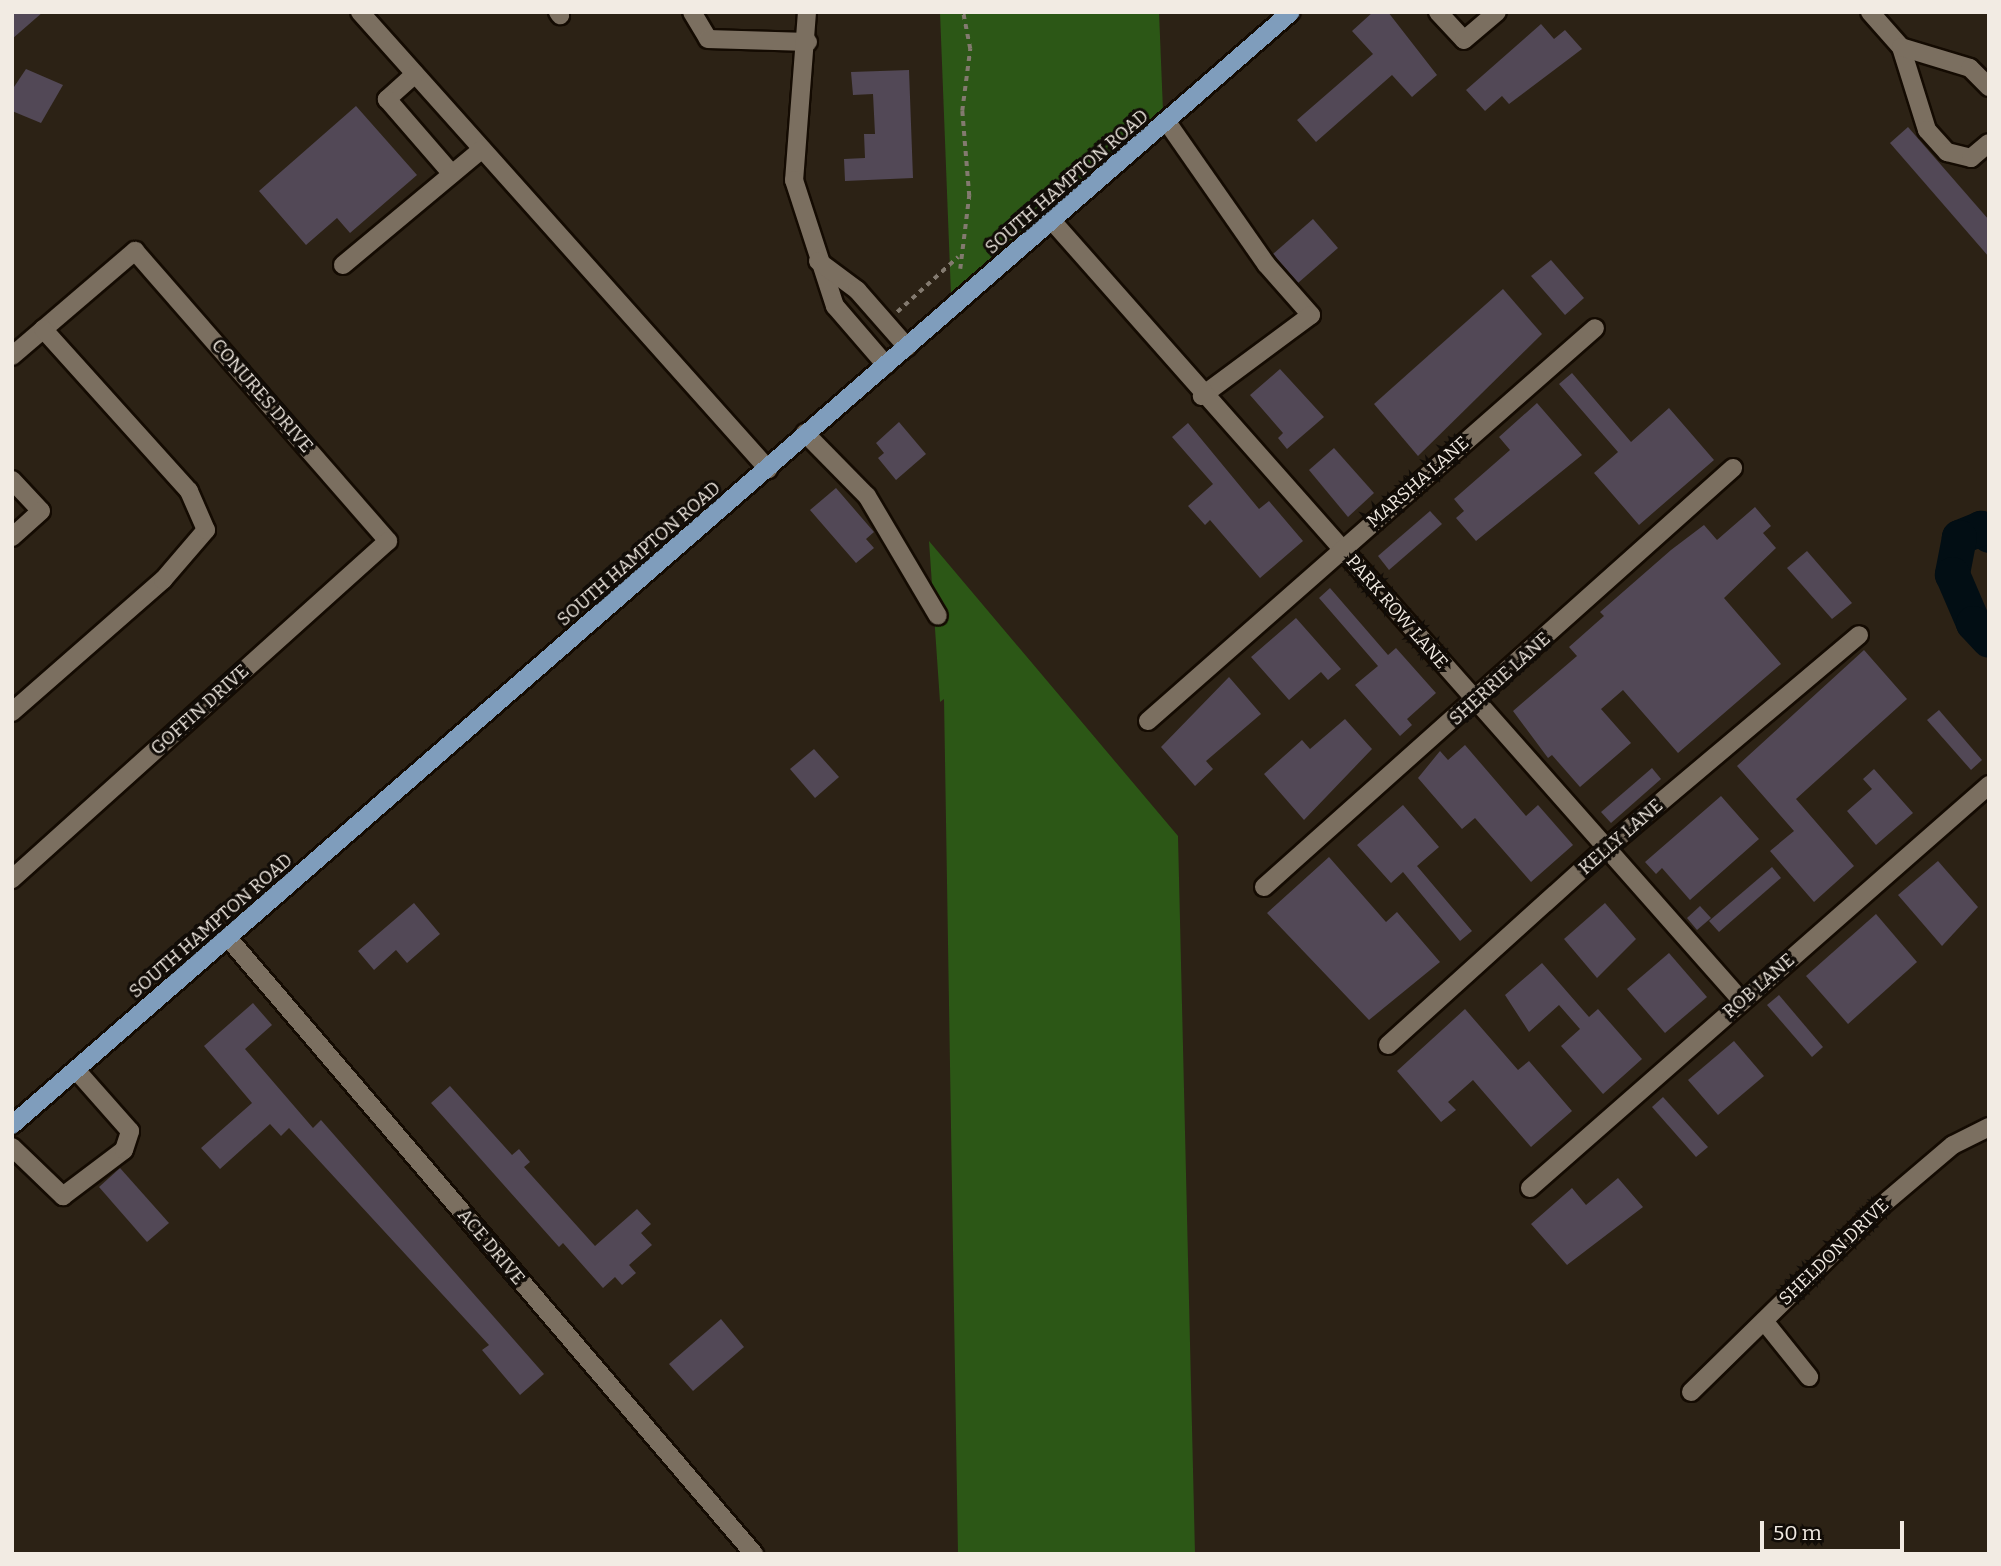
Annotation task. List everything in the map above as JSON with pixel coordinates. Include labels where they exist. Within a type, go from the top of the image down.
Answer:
[{"type":"main road","name":"SOUTH HAMPTON ROAD","points":[[12,1125],[768,469],[805,433],[1054,223],[1291,12]]},
{"type":"street","points":[[360,12],[768,469]]},
{"type":"street","points":[[692,12],[708,39],[808,42]]},
{"type":"street","points":[[807,12],[808,42],[794,180],[818,261],[835,306],[887,365]]},
{"type":"street","points":[[1438,12],[1464,40],[1497,12]]},
{"type":"street","points":[[1870,12],[1901,47],[1927,130],[1940,145],[1971,158],[1989,143]]},
{"type":"street","points":[[1901,47],[1970,68],[1989,87]]},
{"type":"street","points":[[415,74],[387,99],[452,174]]},
{"type":"street","points":[[1167,122],[1266,264],[1311,315],[1202,396]]},
{"type":"street","points":[[343,265],[482,149]]},
{"type":"street","name":"PARK ROW LANE","points":[[1054,223],[1202,396],[1342,548],[1475,702],[1741,1000]]},
{"type":"street","name":"CONURES DRIVE","points":[[43,329],[135,250],[388,541]]},
{"type":"street","points":[[818,261],[907,347]]},
{"type":"street","name":"MARSHA LANE","points":[[1148,721],[1595,328]]},
{"type":"street","points":[[12,356],[43,329],[189,491],[206,530],[163,580],[12,712]]},
{"type":"street","points":[[805,433],[867,496],[938,616]]},
{"type":"street","name":"SHERRIE LANE","points":[[1264,887],[1475,702],[1733,468]]},
{"type":"street","points":[[12,480],[41,511],[12,537]]},
{"type":"street","name":"GOFFIN DRIVE","points":[[12,879],[388,541]]},
{"type":"street","name":"KELLY LANE","points":[[1388,1045],[1605,849],[1859,635]]},
{"type":"street","name":"ROB LANE","points":[[1530,1188],[1989,785]]},
{"type":"street","name":"ACE DRIVE","points":[[229,939],[754,1554]]},
{"type":"street","points":[[12,1147],[63,1196],[124,1150],[130,1131],[76,1070]]},
{"type":"street","name":"SHELDON DRIVE","points":[[1691,1392],[1881,1206],[1953,1145],[1989,1128]]},
{"type":"street","points":[[1764,1321],[1809,1377]]},
{"type":"path","points":[[960,269],[969,196],[962,111],[970,49],[963,12]]},
{"type":"path","points":[[885,323],[923,295],[960,256]]},
{"type":"green space","points":[[940,12],[1159,12],[1163,111],[951,295]]},
{"type":"green space","points":[[929,541],[1178,836],[1195,1554],[958,1554],[944,699],[940,702]]},
{"type":"building","points":[[12,12],[43,12],[12,39]]},
{"type":"building","points":[[1373,12],[1388,12],[1437,75],[1412,97],[1392,75],[1316,142],[1297,120],[1373,54],[1352,31]]},
{"type":"building","points":[[1541,24],[1554,39],[1565,30],[1582,49],[1509,104],[1502,96],[1485,111],[1466,90]]},
{"type":"building","points":[[26,69],[63,85],[41,123],[12,111],[12,90]]},
{"type":"building","points":[[909,70],[913,178],[845,181],[844,159],[865,158],[864,134],[875,134],[873,94],[853,95],[851,72]]},
{"type":"building","points":[[356,106],[417,175],[350,233],[337,218],[306,245],[259,191]]},
{"type":"building","points":[[1908,127],[1989,220],[1989,257],[1890,143]]},
{"type":"building","points":[[1313,219],[1338,248],[1298,283],[1273,254]]},
{"type":"building","points":[[1551,260],[1584,298],[1565,315],[1531,276]]},
{"type":"building","points":[[1503,289],[1542,334],[1418,456],[1374,404]]},
{"type":"building","points":[[1280,369],[1324,417],[1287,449],[1278,438],[1283,433],[1250,395]]},
{"type":"building","points":[[1572,373],[1631,442],[1669,408],[1714,460],[1639,525],[1594,473],[1618,452],[1559,384]]},
{"type":"building","points":[[1537,403],[1582,455],[1476,541],[1456,518],[1464,511],[1454,499],[1510,450],[1499,437]]},
{"type":"building","points":[[899,422],[926,454],[896,480],[878,458],[884,453],[876,443]]},
{"type":"building","points":[[1188,423],[1259,509],[1269,501],[1303,541],[1260,578],[1210,520],[1205,525],[1188,506],[1213,484],[1172,437]]},
{"type":"building","points":[[1334,448],[1374,493],[1348,517],[1309,470]]},
{"type":"building","points":[[836,488],[874,532],[866,539],[874,548],[856,563],[810,510]]},
{"type":"building","points":[[1755,507],[1771,526],[1763,533],[1776,548],[1724,598],[1781,664],[1678,753],[1623,690],[1601,709],[1631,743],[1580,787],[1552,755],[1548,758],[1513,711],[1577,656],[1569,647],[1604,616],[1600,612],[1671,550],[1704,525],[1717,540]]},
{"type":"building","points":[[1430,511],[1442,524],[1389,570],[1378,556]]},
{"type":"building","points":[[1807,551],[1852,603],[1832,619],[1787,568]]},
{"type":"building","points":[[1330,588],[1388,655],[1396,648],[1436,693],[1407,719],[1412,725],[1400,736],[1355,685],[1378,666],[1319,598]]},
{"type":"building","points":[[1296,618],[1341,669],[1328,680],[1321,672],[1289,700],[1251,657]]},
{"type":"building","points":[[1864,650],[1907,699],[1796,799],[1854,866],[1814,902],[1770,851],[1794,831],[1737,766]]},
{"type":"building","points":[[1229,677],[1261,714],[1206,761],[1213,769],[1195,786],[1161,747]]},
{"type":"building","points":[[1939,710],[1982,760],[1971,770],[1927,720]]},
{"type":"building","points":[[1345,719],[1372,749],[1304,820],[1264,774],[1302,740],[1310,749]]},
{"type":"building","points":[[1465,745],[1526,816],[1538,805],[1573,845],[1531,882],[1475,818],[1462,829],[1418,778],[1440,751],[1448,760]]},
{"type":"building","points":[[814,749],[839,777],[815,798],[790,769]]},
{"type":"building","points":[[1652,768],[1661,779],[1611,823],[1601,812]]},
{"type":"building","points":[[1874,769],[1913,813],[1876,845],[1847,811],[1872,789],[1863,779]]},
{"type":"building","points":[[1721,796],[1759,839],[1690,900],[1662,868],[1656,874],[1645,862]]},
{"type":"building","points":[[1403,805],[1439,847],[1417,866],[1472,931],[1460,941],[1403,872],[1391,883],[1357,845]]},
{"type":"building","points":[[1329,857],[1386,922],[1397,912],[1440,962],[1369,1020],[1267,913]]},
{"type":"building","points":[[1938,861],[1978,907],[1942,946],[1898,895]]},
{"type":"building","points":[[1772,867],[1781,878],[1719,932],[1709,921]]},
{"type":"building","points":[[414,903],[440,934],[407,963],[396,950],[374,970],[358,951]]},
{"type":"building","points":[[1605,903],[1636,939],[1597,978],[1564,939]]},
{"type":"building","points":[[1700,906],[1711,918],[1697,930],[1687,918]]},
{"type":"building","points":[[1876,914],[1917,962],[1848,1024],[1806,976]]},
{"type":"building","points":[[1669,953],[1707,997],[1665,1033],[1627,989]]},
{"type":"building","points":[[1542,963],[1589,1017],[1598,1009],[1642,1059],[1603,1094],[1561,1046],[1580,1029],[1559,1005],[1529,1032],[1505,995]]},
{"type":"building","points":[[1779,995],[1823,1047],[1812,1057],[1767,1005]]},
{"type":"building","points":[[253,1003],[272,1025],[245,1049],[313,1128],[321,1120],[544,1374],[520,1395],[482,1350],[489,1345],[289,1128],[281,1136],[270,1124],[220,1169],[201,1148],[252,1103],[204,1046]]},
{"type":"building","points":[[1465,1009],[1518,1070],[1529,1061],[1572,1111],[1531,1147],[1473,1080],[1448,1102],[1456,1110],[1441,1122],[1397,1071]]},
{"type":"building","points":[[1734,1041],[1764,1076],[1718,1115],[1688,1080]]},
{"type":"building","points":[[450,1086],[512,1155],[519,1149],[530,1162],[524,1167],[595,1246],[637,1209],[651,1224],[641,1233],[652,1245],[629,1265],[636,1273],[622,1285],[615,1277],[603,1288],[563,1243],[559,1247],[431,1103]]},
{"type":"building","points":[[1663,1097],[1708,1147],[1696,1157],[1652,1107]]},
{"type":"building","points":[[120,1168],[169,1223],[147,1242],[99,1187]]},
{"type":"building","points":[[1618,1178],[1643,1207],[1567,1265],[1531,1224],[1572,1188],[1586,1205]]},
{"type":"building","points":[[721,1319],[744,1347],[693,1391],[669,1364]]},
{"type":"waterway","points":[[1989,535],[1981,528],[1959,537],[1952,574],[1973,623],[1989,640]]}]
